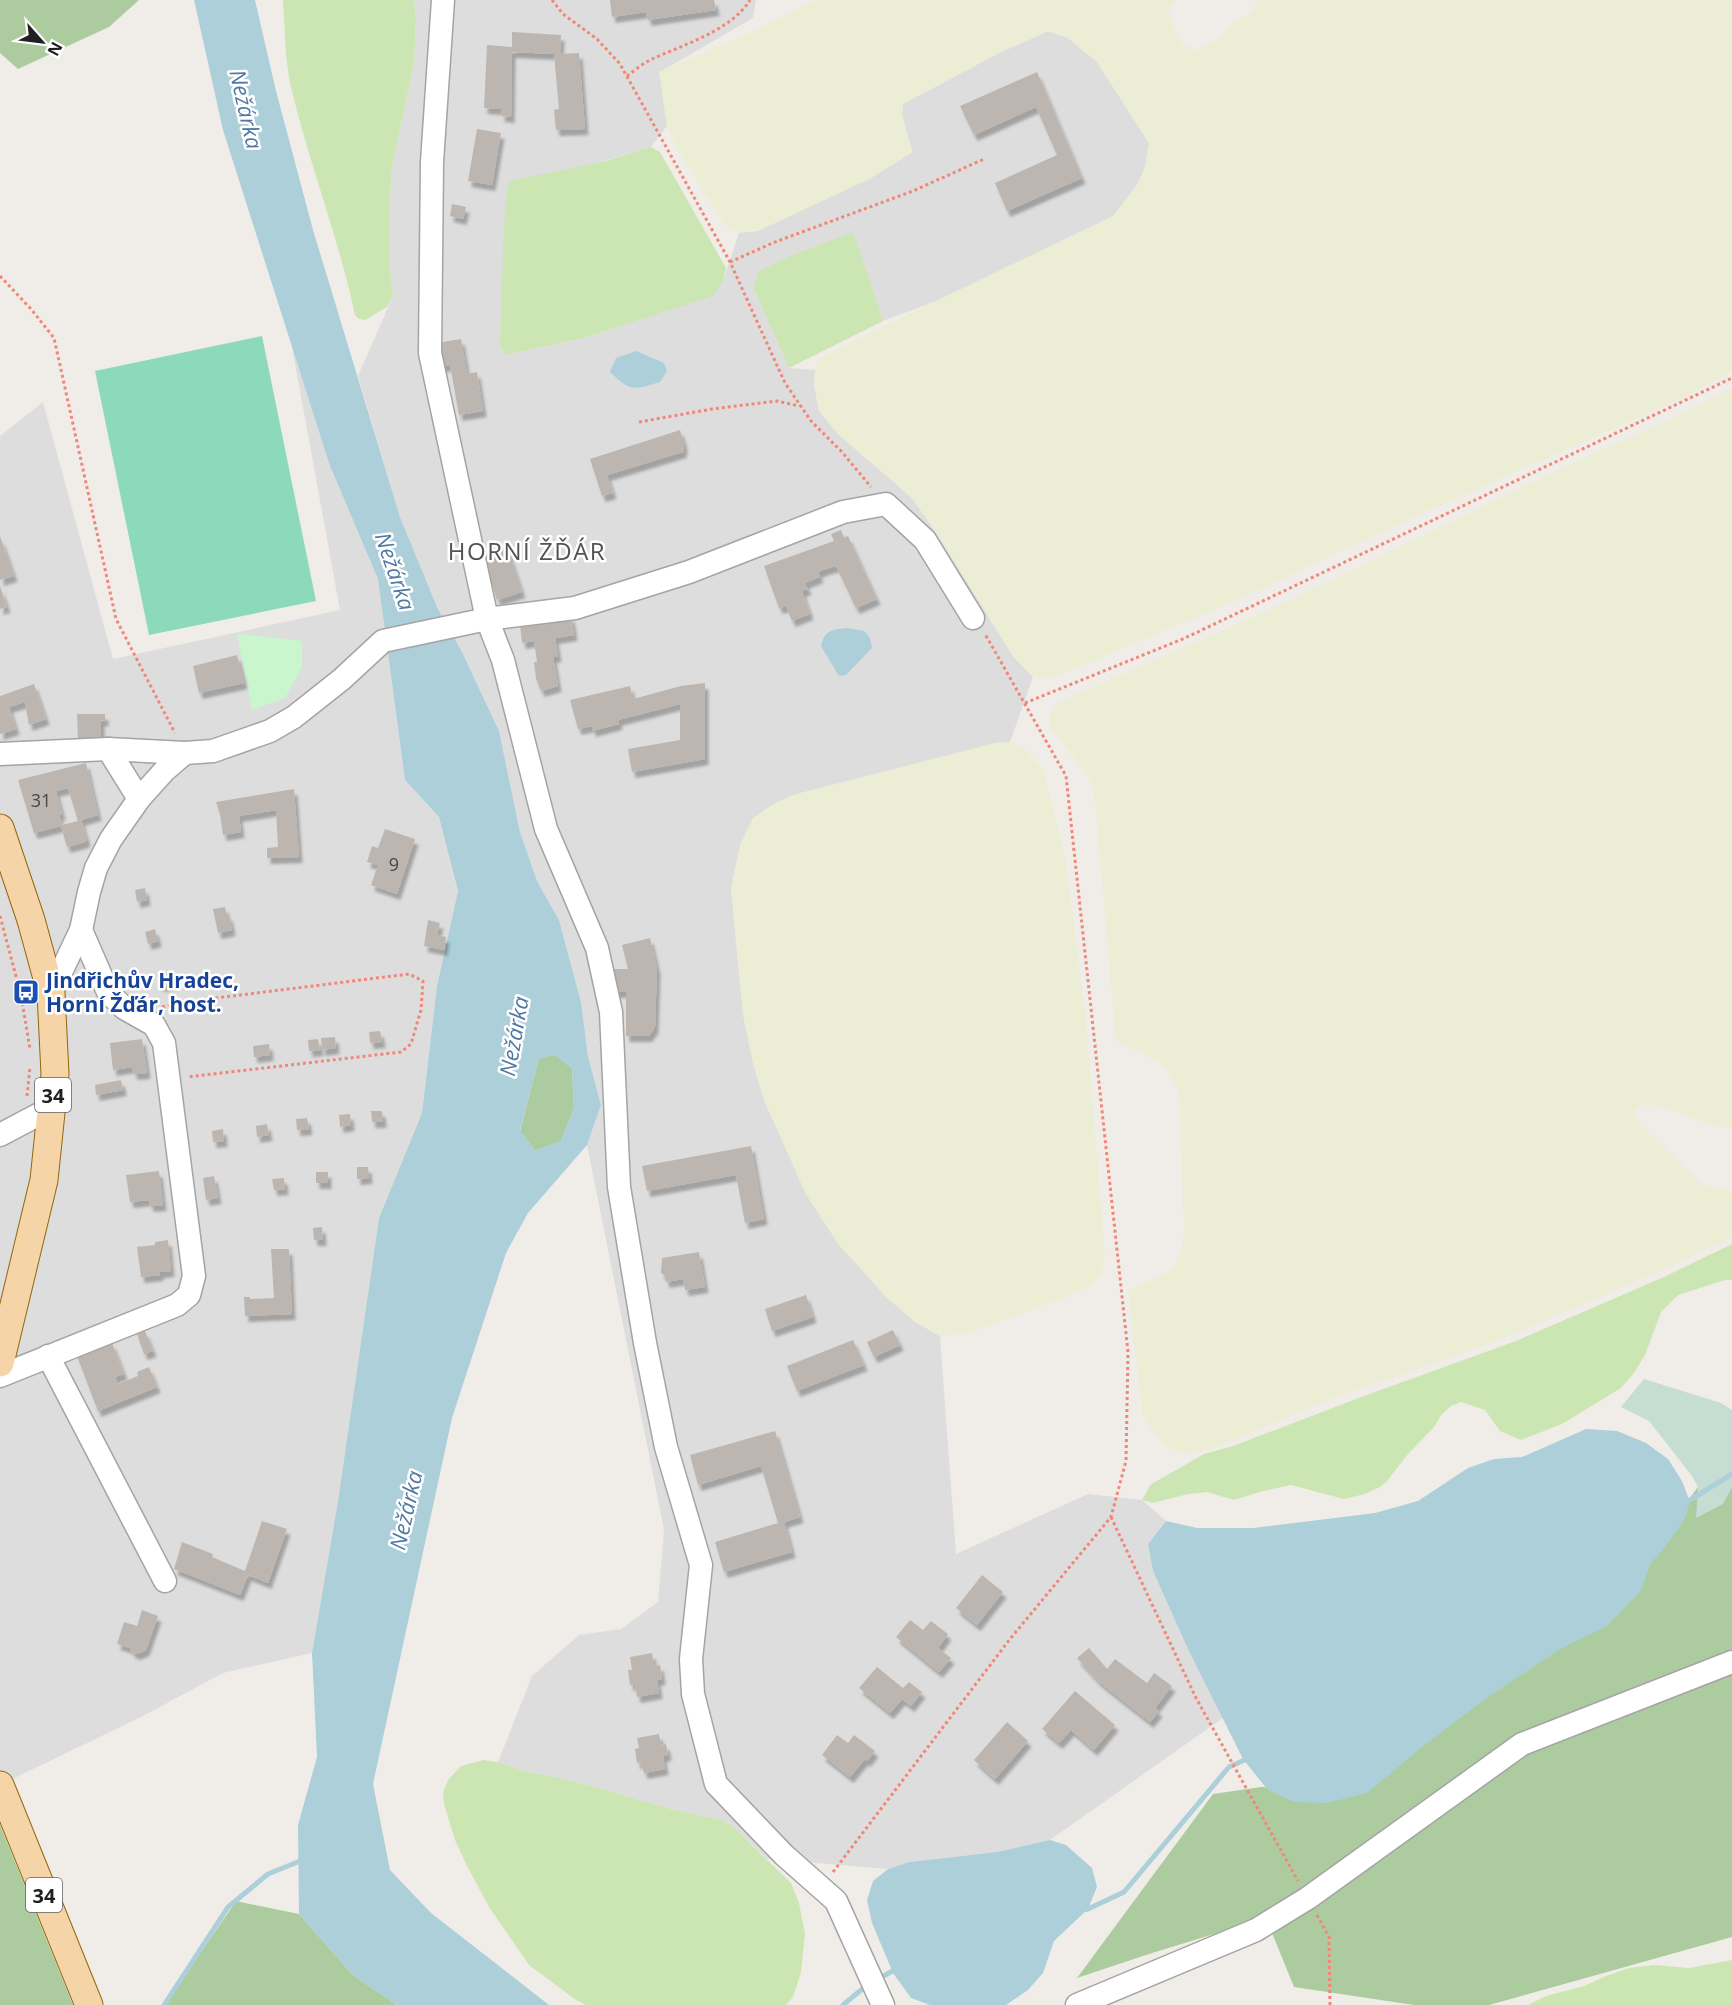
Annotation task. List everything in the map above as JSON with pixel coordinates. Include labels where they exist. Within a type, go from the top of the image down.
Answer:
[{"type":"main road","name":"34","points":[[0,828],[51,993],[55,1074],[39,1105],[44,1180],[0,1363]]},
{"type":"main road","name":"34","points":[[0,1785],[89,2005]]},
{"type":"street","points":[[443,0],[432,162],[430,353],[487,619],[503,660],[546,829],[597,948],[611,1012],[619,1186],[645,1343],[666,1447],[702,1564],[691,1659],[693,1694],[716,1784],[784,1855],[836,1901],[883,2005]]},
{"type":"street","points":[[0,754],[108,750],[185,753],[213,751],[270,730],[294,717],[342,679],[383,641],[487,619],[575,608],[689,572],[843,512],[886,504],[926,540],[973,618]]},
{"type":"street","points":[[108,750],[139,799]]},
{"type":"street","points":[[51,993],[81,930],[96,868],[111,838],[139,799],[165,770],[185,753]]},
{"type":"street","points":[[0,1376],[177,1305],[189,1295],[194,1276],[164,1043],[154,1026],[124,1008],[108,992],[81,930]]},
{"type":"street","points":[[0,1135],[39,1105]]},
{"type":"street","points":[[48,1356],[165,1581]]},
{"type":"street","points":[[1077,2005],[1256,1930],[1308,1898],[1522,1744],[1732,1662]]},
{"type":"path","points":[[552,0],[563,14],[597,39],[620,64],[730,262],[785,383],[811,421],[842,452],[886,504]]},
{"type":"path","points":[[627,76],[648,61],[704,37],[743,11],[750,0]]},
{"type":"path","points":[[730,262],[775,242],[913,191],[984,159]]},
{"type":"path","points":[[0,276],[54,338],[116,619],[185,753]]},
{"type":"path","points":[[1025,703],[1185,638],[1732,378]]},
{"type":"path","points":[[639,422],[712,409],[777,401],[801,406]]},
{"type":"path","points":[[821,1888],[1010,1639],[1112,1517],[1126,1461],[1128,1352],[1066,776],[991,643],[973,618]]},
{"type":"path","points":[[0,916],[21,995],[39,1105]]},
{"type":"path","points":[[134,1014],[184,1002],[409,974],[423,981],[421,1010],[411,1044],[401,1052],[168,1080]]},
{"type":"path","points":[[1112,1517],[1196,1698],[1257,1809]]},
{"type":"shaded area","points":[[414,0],[756,0],[753,18],[660,72],[667,126],[651,147],[507,190],[500,344],[505,355],[584,338],[712,296],[723,281],[739,233],[758,231],[871,178],[912,152],[902,114],[903,104],[997,54],[1048,31],[1068,38],[1097,62],[1149,143],[1145,167],[1137,185],[1114,216],[944,298],[883,321],[853,233],[753,287],[789,368],[815,370],[814,384],[819,411],[839,435],[912,498],[936,532],[1013,656],[1033,677],[1010,742],[995,743],[731,888],[743,1014],[753,1063],[764,1100],[806,1194],[839,1245],[915,1322],[940,1336],[956,1554],[1088,1494],[1142,1500],[1166,1521],[1148,1544],[1153,1571],[1187,1647],[1223,1718],[1050,1840],[997,1852],[909,1862],[888,1869],[767,1859],[731,1825],[722,1820],[670,1809],[560,1778],[527,1772],[498,1762],[532,1676],[579,1635],[621,1629],[658,1602],[664,1530],[587,1145],[601,1105],[588,1055],[581,1002],[559,920],[537,881],[520,832],[499,731],[462,652],[437,607],[400,517],[358,376],[393,296],[389,263],[389,209],[392,167],[414,63],[416,20]]},
{"type":"shaded area","points":[[290,336],[330,466],[378,579],[405,780],[439,817],[458,891],[437,986],[422,1113],[379,1218],[338,1501],[312,1653],[223,1673],[143,1716],[0,1785],[0,436],[43,402],[113,659],[340,610]]},
{"type":"green space","points":[[0,0],[139,0],[109,27],[18,69],[0,53]]},
{"type":"green space","points":[[283,0],[414,0],[416,20],[414,63],[392,167],[389,209],[389,263],[393,296],[387,307],[365,320],[355,315],[341,258],[292,91]]},
{"type":"green space","points":[[815,0],[1176,0],[1168,9],[1176,32],[1182,43],[1195,51],[1218,40],[1232,23],[1252,12],[1258,0],[1732,0],[1732,371],[1687,396],[1414,517],[1241,598],[1074,669],[1049,678],[1033,677],[1013,656],[936,532],[912,498],[839,435],[819,411],[814,384],[815,370],[818,359],[1113,216],[1137,185],[1145,167],[1149,143],[1097,62],[1068,38],[1048,31],[997,54],[903,104],[902,114],[913,152],[871,178],[758,231],[739,233],[725,226],[678,150],[667,126],[659,72],[747,34]]},
{"type":"green space","points":[[651,147],[660,152],[726,268],[723,281],[713,296],[584,338],[505,355],[500,344],[504,224],[510,181],[606,161]]},
{"type":"green space","points":[[853,232],[883,321],[789,368],[753,287],[759,271],[788,257]]},
{"type":"green space","points":[[262,336],[316,601],[149,635],[95,371]]},
{"type":"green space","points":[[1732,388],[1732,1130],[1667,1108],[1647,1104],[1638,1107],[1634,1112],[1641,1125],[1702,1185],[1732,1191],[1732,1237],[1658,1272],[1502,1339],[1327,1400],[1215,1448],[1190,1453],[1178,1452],[1162,1443],[1143,1417],[1128,1291],[1171,1270],[1181,1252],[1184,1232],[1179,1092],[1170,1075],[1158,1061],[1116,1041],[1094,790],[1084,770],[1051,729],[1049,716],[1054,706],[1278,606]]},
{"type":"green space","points":[[237,634],[302,641],[302,667],[285,698],[252,710]]},
{"type":"green space","points":[[1010,742],[1027,751],[1043,769],[1064,850],[1085,1010],[1105,1254],[1102,1275],[1093,1284],[1066,1297],[971,1332],[940,1336],[915,1322],[887,1298],[839,1245],[806,1194],[764,1100],[753,1063],[743,1014],[731,888],[740,845],[753,818],[775,803],[796,794],[995,743]]},
{"type":"green space","points":[[555,1055],[572,1068],[574,1108],[561,1141],[535,1151],[520,1131],[539,1058]]},
{"type":"green space","points":[[1732,1244],[1732,1280],[1725,1280],[1678,1295],[1661,1312],[1645,1355],[1621,1388],[1562,1424],[1521,1440],[1500,1431],[1485,1410],[1461,1402],[1451,1406],[1441,1415],[1435,1426],[1408,1454],[1387,1481],[1365,1494],[1344,1499],[1291,1485],[1234,1500],[1207,1492],[1188,1494],[1153,1503],[1142,1500],[1150,1485],[1204,1454],[1233,1446],[1516,1341],[1664,1277]]},
{"type":"green space","points":[[1644,1379],[1721,1403],[1732,1410],[1732,1487],[1723,1504],[1696,1518],[1698,1487],[1692,1476],[1649,1421],[1621,1407]]},
{"type":"green space","points":[[1732,1455],[1732,1937],[1489,2005],[1414,2005],[1294,1987],[1266,1918],[1077,1978],[1213,1794],[1261,1787],[1342,1790],[1608,1607],[1707,1475]]},
{"type":"green space","points":[[484,1760],[610,1791],[670,1809],[722,1820],[731,1825],[791,1883],[799,1903],[805,1934],[801,1972],[793,1997],[786,2005],[586,2005],[529,1965],[489,1907],[466,1864],[455,1840],[444,1804],[443,1793],[448,1780],[461,1766]]},
{"type":"green space","points":[[0,1825],[73,2005],[0,2005]]},
{"type":"green space","points":[[236,1901],[299,1914],[353,1975],[397,2005],[165,2005]]},
{"type":"green space","points":[[1732,1960],[1732,2005],[1528,2005],[1546,1996],[1584,1986],[1629,1968],[1654,1965],[1689,1968]]},
{"type":"water","name":"Nežárka","points":[[194,0],[255,0],[276,91],[313,230],[400,517],[437,607],[462,652],[499,731],[520,832],[537,881],[559,920],[581,1002],[588,1056],[601,1105],[587,1145],[528,1213],[506,1253],[452,1418],[373,1784],[390,1870],[431,1913],[549,2005],[397,2005],[353,1975],[299,1914],[298,1825],[317,1757],[312,1653],[338,1501],[379,1218],[422,1113],[437,986],[458,891],[439,817],[405,780],[378,579],[330,466],[223,130]],"holes":[[[555,1055],[572,1068],[574,1108],[561,1141],[535,1151],[520,1130],[539,1059]]]},
{"type":"water","points":[[636,351],[664,363],[667,371],[660,382],[633,388],[610,372],[616,358]]},
{"type":"water","points":[[848,628],[864,631],[870,638],[872,648],[846,675],[839,676],[821,646],[830,631]]},
{"type":"water","points":[[1586,1429],[1617,1431],[1646,1443],[1668,1459],[1682,1481],[1690,1502],[1684,1520],[1651,1563],[1640,1592],[1607,1626],[1560,1649],[1481,1702],[1367,1793],[1327,1803],[1294,1802],[1267,1789],[1243,1759],[1187,1647],[1153,1571],[1148,1544],[1166,1521],[1197,1528],[1253,1528],[1375,1513],[1418,1501],[1468,1468],[1494,1459],[1522,1457]]},
{"type":"water","points":[[1050,1840],[1066,1845],[1092,1868],[1097,1887],[1088,1909],[1054,1941],[1043,1973],[1028,1990],[1006,2005],[930,2005],[911,1998],[893,1973],[872,1923],[867,1900],[873,1881],[888,1869],[909,1862],[997,1852]]},
{"type":"building","points":[[610,0],[714,0],[716,10],[648,20],[646,12],[612,17]]},
{"type":"building","points":[[512,32],[561,35],[560,54],[579,53],[585,129],[556,130],[554,110],[559,109],[554,54],[512,52],[511,117],[501,116],[502,109],[484,108],[487,45],[512,47]]},
{"type":"building","points":[[1037,72],[1082,178],[1007,211],[995,183],[1057,155],[1036,107],[974,135],[960,106]]},
{"type":"building","points":[[477,129],[501,133],[492,185],[468,181]]},
{"type":"building","points":[[452,204],[466,207],[463,219],[450,216]]},
{"type":"building","points":[[461,339],[467,374],[477,372],[483,411],[459,415],[450,365],[440,367],[436,343]]},
{"type":"building","points":[[680,430],[684,444],[683,452],[607,475],[613,493],[602,496],[590,459]]},
{"type":"building","points":[[841,530],[844,538],[848,536],[877,599],[856,608],[836,566],[818,572],[820,577],[805,583],[808,589],[802,591],[810,614],[792,621],[786,606],[779,608],[764,566],[834,541],[831,534]]},
{"type":"building","points":[[0,536],[14,576],[0,580]]},
{"type":"building","points":[[507,548],[522,592],[497,600],[483,556]]},
{"type":"building","points":[[0,586],[7,607],[0,609]]},
{"type":"building","points":[[571,616],[574,635],[555,638],[558,656],[553,657],[558,686],[541,691],[536,679],[534,662],[537,662],[534,641],[522,643],[520,624]]},
{"type":"building","points":[[237,655],[244,683],[199,693],[193,666]]},
{"type":"building","points":[[705,683],[705,759],[632,772],[628,749],[680,740],[680,704],[618,720],[619,724],[592,731],[592,726],[578,729],[570,700],[630,686],[633,699],[681,686]]},
{"type":"building","points":[[34,684],[46,719],[29,725],[25,702],[9,707],[16,729],[0,734],[0,696]]},
{"type":"building","points":[[77,714],[105,714],[105,721],[101,720],[101,740],[78,740]]},
{"type":"building","points":[[86,763],[98,815],[81,820],[87,840],[67,847],[61,826],[34,833],[18,780]],"holes":[[[68,788],[78,821],[62,825],[59,815],[62,814],[56,791]]]},
{"type":"building","points":[[294,789],[299,857],[267,858],[267,848],[278,847],[276,810],[239,816],[241,832],[223,835],[216,802]]},
{"type":"building","points":[[385,829],[415,839],[397,894],[371,885],[378,865],[367,862],[372,846],[378,848]]},
{"type":"building","points":[[145,888],[147,900],[137,902],[135,890]]},
{"type":"building","points":[[225,907],[232,930],[218,933],[213,909]]},
{"type":"building","points":[[428,920],[440,923],[437,935],[446,937],[444,950],[424,946]]},
{"type":"building","points":[[155,929],[158,941],[148,944],[145,932]]},
{"type":"building","points":[[650,938],[657,969],[655,1027],[649,1036],[626,1036],[626,992],[613,992],[613,969],[628,969],[622,945]]},
{"type":"building","points":[[167,972],[170,984],[160,986],[157,975]]},
{"type":"building","points":[[380,1031],[382,1042],[370,1043],[369,1032]]},
{"type":"building","points":[[335,1037],[336,1048],[322,1050],[321,1038]]},
{"type":"building","points":[[142,1039],[147,1073],[134,1074],[132,1067],[113,1070],[110,1043]]},
{"type":"building","points":[[318,1039],[320,1050],[309,1051],[308,1040]]},
{"type":"building","points":[[269,1044],[270,1055],[254,1057],[253,1046]]},
{"type":"building","points":[[121,1080],[123,1090],[96,1095],[95,1085]]},
{"type":"building","points":[[371,1111],[382,1111],[383,1122],[372,1122]]},
{"type":"building","points":[[350,1114],[351,1125],[340,1127],[339,1115]]},
{"type":"building","points":[[307,1118],[309,1129],[297,1130],[296,1119]]},
{"type":"building","points":[[267,1124],[269,1135],[257,1137],[256,1126]]},
{"type":"building","points":[[223,1129],[224,1141],[213,1142],[212,1131]]},
{"type":"building","points":[[751,1146],[764,1219],[745,1223],[736,1175],[647,1191],[642,1166]]},
{"type":"building","points":[[357,1167],[368,1167],[369,1178],[357,1179]]},
{"type":"building","points":[[159,1171],[163,1205],[150,1206],[149,1200],[130,1202],[126,1175]]},
{"type":"building","points":[[316,1172],[328,1172],[328,1183],[316,1183]]},
{"type":"building","points":[[214,1176],[218,1198],[206,1200],[203,1178]]},
{"type":"building","points":[[284,1178],[285,1189],[274,1190],[272,1179]]},
{"type":"building","points":[[322,1227],[323,1240],[314,1240],[313,1228]]},
{"type":"building","points":[[168,1240],[171,1271],[141,1277],[137,1247],[155,1245],[155,1242]]},
{"type":"building","points":[[271,1249],[289,1249],[292,1314],[245,1316],[244,1297],[274,1298]]},
{"type":"building","points":[[699,1252],[705,1287],[685,1290],[683,1279],[666,1282],[665,1276],[661,1273],[662,1258]]},
{"type":"building","points":[[806,1295],[813,1317],[772,1331],[765,1309]]},
{"type":"building","points":[[893,1330],[900,1345],[874,1357],[867,1342]]},
{"type":"building","points":[[145,1331],[153,1351],[144,1354],[137,1334]]},
{"type":"building","points":[[853,1340],[864,1365],[797,1391],[787,1366]]},
{"type":"building","points":[[112,1343],[124,1374],[115,1377],[118,1384],[138,1376],[137,1372],[149,1367],[157,1387],[98,1411],[77,1356]]},
{"type":"building","points":[[775,1431],[800,1517],[784,1522],[792,1552],[724,1572],[715,1542],[778,1523],[761,1466],[698,1485],[690,1455]]},
{"type":"building","points":[[262,1521],[287,1529],[268,1583],[248,1575],[240,1595],[174,1569],[182,1542],[213,1554],[212,1557],[245,1571]]},
{"type":"building","points":[[982,1575],[1003,1592],[977,1625],[956,1608]]},
{"type":"building","points":[[142,1610],[158,1616],[146,1650],[137,1654],[130,1648],[117,1644],[124,1622],[137,1626]]},
{"type":"building","points":[[910,1620],[923,1630],[931,1621],[948,1634],[938,1648],[951,1658],[939,1672],[896,1637]]},
{"type":"building","points":[[1089,1648],[1107,1669],[1115,1659],[1147,1683],[1154,1673],[1172,1686],[1155,1708],[1159,1711],[1150,1722],[1098,1681],[1077,1658]]},
{"type":"building","points":[[652,1653],[654,1666],[660,1665],[662,1679],[657,1680],[659,1693],[637,1697],[635,1684],[630,1685],[628,1670],[632,1670],[630,1657]]},
{"type":"building","points":[[877,1667],[903,1688],[909,1682],[922,1692],[911,1706],[902,1699],[890,1713],[859,1688]]},
{"type":"building","points":[[1075,1691],[1115,1725],[1094,1750],[1071,1730],[1059,1743],[1042,1729]]},
{"type":"building","points":[[1007,1722],[1028,1741],[995,1779],[974,1760]]},
{"type":"building","points":[[659,1734],[661,1745],[666,1744],[668,1755],[663,1756],[665,1769],[644,1773],[641,1762],[637,1763],[635,1749],[639,1748],[637,1738]]},
{"type":"building","points":[[837,1735],[848,1743],[854,1735],[875,1751],[850,1777],[822,1755]]},
{"type":"waterway","points":[[1685,1503],[1732,1474]]},
{"type":"waterway","points":[[1082,1910],[1124,1892],[1229,1767],[1249,1758]]},
{"type":"waterway","points":[[164,2005],[228,1907],[268,1874],[305,1859]]},
{"type":"waterway","points":[[878,1979],[898,1968]]},
{"type":"waterway","points":[[843,2005],[867,1985]]},
{"type":"place","name":"Jindřichův Hradec, Horní Žďár, host.","points":[[26,992]]},
{"type":"district","name":"HORNÍ ŽĎÁR","points":[[527,550]]}]
